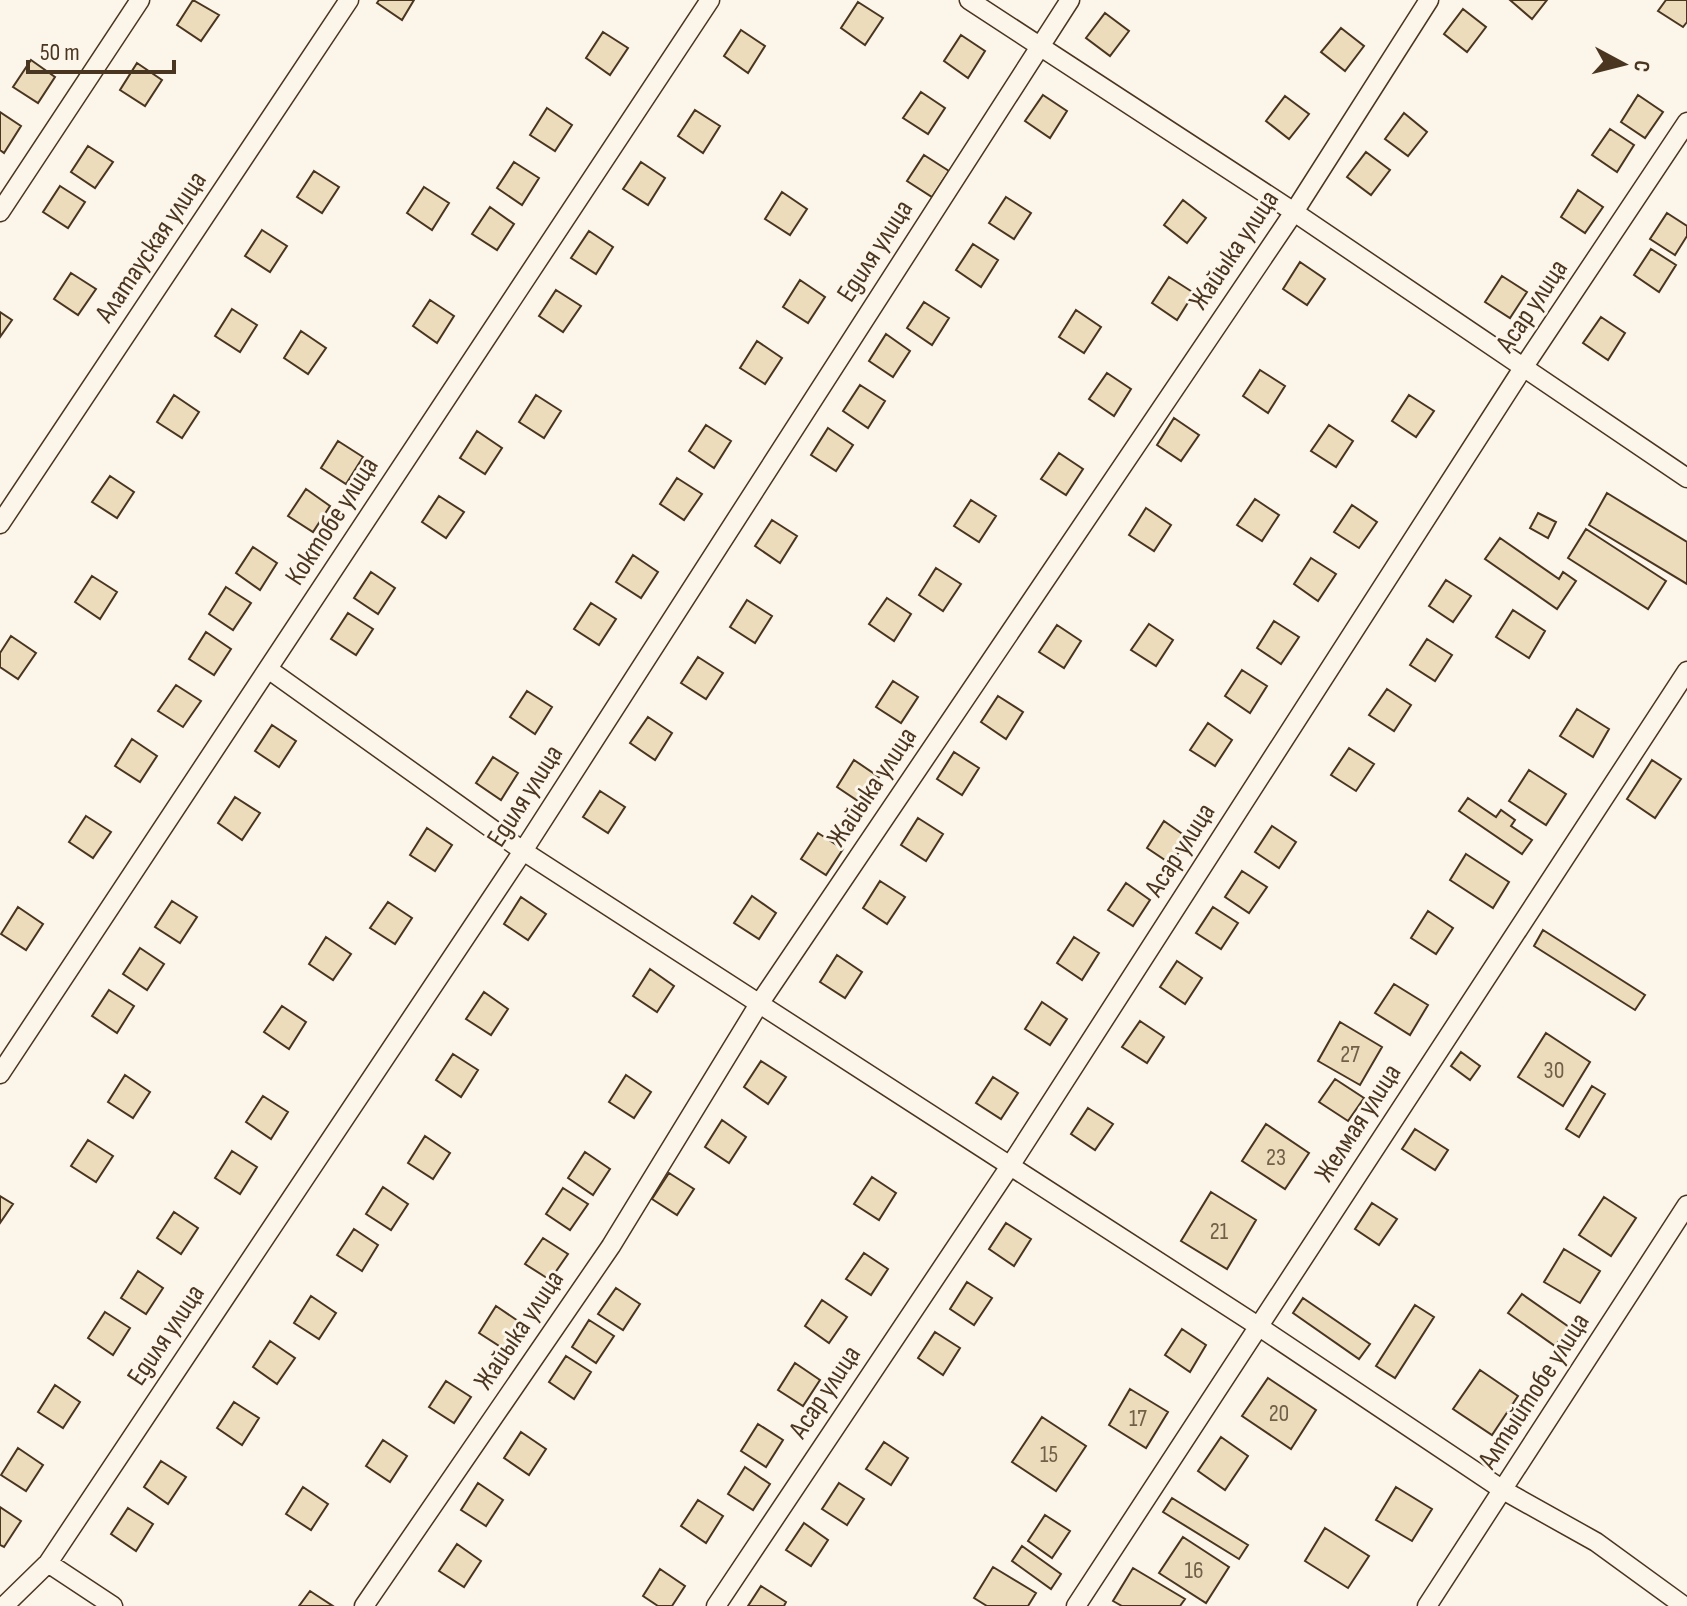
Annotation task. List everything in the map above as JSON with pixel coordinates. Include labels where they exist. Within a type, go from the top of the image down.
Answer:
[{"type":"street","points":[[0,212],[140,0]]},
{"type":"street","name":"Алатауская улица","points":[[0,524],[349,0]]},
{"type":"street","name":"Коктобе улица","points":[[0,1074],[710,0]]},
{"type":"street","points":[[969,0],[1294,212],[1687,478]]},
{"type":"street","name":"Едиля улица","points":[[4,1606],[48,1563],[523,851],[1070,0]]},
{"type":"street","name":"Жайыка улица","points":[[364,1606],[611,1246],[759,1004],[1294,212],[1429,0]]},
{"type":"street","name":"Асар улица","points":[[716,1606],[1010,1166],[1523,368],[1687,122]]},
{"type":"street","points":[[268,669],[523,851],[1258,1326],[1503,1490],[1596,1542],[1684,1606]]},
{"type":"street","name":"Желмая улица","points":[[1076,1606],[1687,671]]},
{"type":"street","name":"Алтыйтобе улица","points":[[1427,1606],[1687,1205]]},
{"type":"street","points":[[48,1563],[113,1606]]},
{"type":"building","points":[[193,0],[219,15],[201,41],[177,25]]},
{"type":"building","points":[[379,0],[414,0],[402,20],[377,3]]},
{"type":"building","points":[[1510,0],[1547,0],[1532,19]]},
{"type":"building","points":[[1666,0],[1687,0],[1687,22],[1683,27],[1658,11]]},
{"type":"building","points":[[858,2],[883,18],[865,45],[841,28]]},
{"type":"building","points":[[1463,9],[1486,27],[1467,52],[1444,34]]},
{"type":"building","points":[[1105,13],[1129,31],[1110,56],[1086,38]]},
{"type":"building","points":[[1341,28],[1364,46],[1345,71],[1321,52]]},
{"type":"building","points":[[741,30],[765,46],[748,73],[724,56]]},
{"type":"building","points":[[603,32],[628,48],[610,75],[586,58]]},
{"type":"building","points":[[961,35],[985,51],[968,78],[944,61]]},
{"type":"building","points":[[31,60],[55,77],[38,103],[13,87]]},
{"type":"building","points":[[137,63],[162,80],[145,106],[120,90]]},
{"type":"building","points":[[921,92],[945,108],[928,134],[903,118]]},
{"type":"building","points":[[1043,95],[1067,111],[1050,138],[1025,121]]},
{"type":"building","points":[[1638,95],[1663,112],[1645,138],[1621,122]]},
{"type":"building","points":[[1285,96],[1309,114],[1289,139],[1266,121]]},
{"type":"building","points":[[547,108],[572,125],[555,151],[530,135]]},
{"type":"building","points":[[695,110],[720,126],[703,153],[678,136]]},
{"type":"building","points":[[0,112],[21,126],[4,153],[0,150]]},
{"type":"building","points":[[1404,113],[1427,132],[1408,156],[1385,139]]},
{"type":"building","points":[[1610,129],[1634,145],[1617,172],[1592,155]]},
{"type":"building","points":[[88,146],[113,162],[95,188],[71,172]]},
{"type":"building","points":[[1366,152],[1390,170],[1371,195],[1347,177]]},
{"type":"building","points":[[924,155],[949,171],[932,197],[907,181]]},
{"type":"building","points":[[514,162],[539,178],[522,205],[497,188]]},
{"type":"building","points":[[641,162],[665,178],[648,205],[623,189]]},
{"type":"building","points":[[314,171],[339,187],[322,213],[297,197]]},
{"type":"building","points":[[60,186],[85,202],[68,228],[43,212]]},
{"type":"building","points":[[424,187],[449,203],[432,230],[407,213]]},
{"type":"building","points":[[1578,190],[1603,207],[1585,233],[1561,217]]},
{"type":"building","points":[[782,192],[807,209],[790,235],[765,219]]},
{"type":"building","points":[[1006,197],[1031,213],[1014,239],[989,223]]},
{"type":"building","points":[[1183,200],[1206,218],[1187,243],[1164,225]]},
{"type":"building","points":[[490,207],[514,224],[497,250],[472,234]]},
{"type":"building","points":[[1667,213],[1687,226],[1687,236],[1675,255],[1650,239]]},
{"type":"building","points":[[262,230],[287,246],[270,272],[245,256]]},
{"type":"building","points":[[589,231],[613,247],[596,274],[571,258]]},
{"type":"building","points":[[973,244],[998,260],[981,287],[956,270]]},
{"type":"building","points":[[1651,249],[1676,265],[1659,292],[1634,275]]},
{"type":"building","points":[[1300,262],[1325,279],[1307,305],[1283,289]]},
{"type":"building","points":[[71,273],[96,289],[78,315],[54,299]]},
{"type":"building","points":[[1502,276],[1527,292],[1510,318],[1485,302]]},
{"type":"building","points":[[1169,277],[1194,293],[1177,320],[1152,303]]},
{"type":"building","points":[[800,280],[825,297],[808,323],[783,307]]},
{"type":"building","points":[[556,290],[581,306],[563,332],[539,316]]},
{"type":"building","points":[[430,300],[454,316],[437,343],[413,326]]},
{"type":"building","points":[[924,302],[949,318],[932,345],[907,328]]},
{"type":"building","points":[[232,309],[257,325],[240,352],[215,336]]},
{"type":"building","points":[[1076,310],[1101,327],[1084,353],[1059,337]]},
{"type":"building","points":[[0,312],[12,320],[0,337]]},
{"type":"building","points":[[1601,317],[1625,333],[1608,360],[1583,343]]},
{"type":"building","points":[[301,331],[326,348],[308,374],[284,358]]},
{"type":"building","points":[[886,334],[910,351],[893,377],[869,361]]},
{"type":"building","points":[[757,341],[782,358],[765,384],[740,368]]},
{"type":"building","points":[[1260,370],[1285,386],[1268,413],[1243,396]]},
{"type":"building","points":[[1107,373],[1131,389],[1114,416],[1089,399]]},
{"type":"building","points":[[860,385],[885,401],[868,428],[843,411]]},
{"type":"building","points":[[174,395],[199,412],[182,438],[157,422]]},
{"type":"building","points":[[536,395],[561,411],[544,438],[519,422]]},
{"type":"building","points":[[1409,395],[1434,411],[1416,437],[1392,421]]},
{"type":"building","points":[[1174,418],[1199,435],[1181,461],[1157,445]]},
{"type":"building","points":[[706,425],[731,441],[714,468],[689,451]]},
{"type":"building","points":[[1329,425],[1353,441],[1336,467],[1311,451]]},
{"type":"building","points":[[828,428],[853,445],[836,471],[811,455]]},
{"type":"building","points":[[477,431],[502,448],[485,474],[460,458]]},
{"type":"building","points":[[338,441],[363,457],[346,484],[321,468]]},
{"type":"building","points":[[1059,453],[1083,469],[1066,495],[1041,479]]},
{"type":"building","points":[[110,476],[134,492],[117,518],[92,502]]},
{"type":"building","points":[[677,478],[702,494],[684,520],[660,504]]},
{"type":"building","points":[[306,489],[330,506],[313,532],[288,516]]},
{"type":"building","points":[[1607,493],[1687,542],[1687,584],[1589,525]]},
{"type":"building","points":[[439,496],[464,512],[446,538],[422,522]]},
{"type":"building","points":[[1255,499],[1279,515],[1262,541],[1237,525]]},
{"type":"building","points":[[971,500],[996,516],[979,542],[954,526]]},
{"type":"building","points":[[1352,505],[1377,522],[1359,548],[1334,532]]},
{"type":"building","points":[[1146,508],[1171,525],[1154,551],[1129,535]]},
{"type":"building","points":[[1538,513],[1556,522],[1548,538],[1530,528]]},
{"type":"building","points":[[772,520],[797,536],[780,563],[755,546]]},
{"type":"building","points":[[1586,529],[1666,581],[1648,609],[1568,558]]},
{"type":"building","points":[[1500,538],[1559,579],[1563,572],[1576,581],[1557,609],[1485,559]]},
{"type":"building","points":[[253,547],[277,563],[260,590],[236,573]]},
{"type":"building","points":[[633,555],[658,572],[641,598],[616,582]]},
{"type":"building","points":[[1311,558],[1336,574],[1318,601],[1294,584]]},
{"type":"building","points":[[936,568],[961,584],[943,611],[919,595]]},
{"type":"building","points":[[371,572],[395,588],[378,614],[354,598]]},
{"type":"building","points":[[92,576],[117,592],[100,619],[75,602]]},
{"type":"building","points":[[1446,580],[1471,596],[1453,622],[1429,606]]},
{"type":"building","points":[[226,587],[251,603],[233,630],[209,614]]},
{"type":"building","points":[[887,598],[911,614],[894,641],[869,624]]},
{"type":"building","points":[[747,600],[772,616],[755,643],[730,627]]},
{"type":"building","points":[[591,603],[616,619],[599,645],[574,629]]},
{"type":"building","points":[[1513,610],[1545,631],[1529,658],[1496,637]]},
{"type":"building","points":[[348,613],[373,629],[356,655],[331,639]]},
{"type":"building","points":[[1274,621],[1299,637],[1281,664],[1257,648]]},
{"type":"building","points":[[1149,624],[1173,640],[1156,666],[1131,650]]},
{"type":"building","points":[[1057,625],[1081,641],[1064,668],[1039,652]]},
{"type":"building","points":[[206,632],[231,649],[214,675],[189,659]]},
{"type":"building","points":[[11,636],[36,653],[18,679],[0,667],[0,653]]},
{"type":"building","points":[[1427,639],[1452,655],[1435,681],[1410,665]]},
{"type":"building","points":[[698,657],[723,673],[706,699],[681,683]]},
{"type":"building","points":[[1242,670],[1267,686],[1250,713],[1225,696]]},
{"type":"building","points":[[893,681],[918,697],[901,723],[876,707]]},
{"type":"building","points":[[176,685],[201,701],[183,727],[158,711]]},
{"type":"building","points":[[1387,689],[1411,705],[1394,731],[1369,715]]},
{"type":"building","points":[[527,691],[552,707],[535,734],[510,717]]},
{"type":"building","points":[[998,696],[1023,712],[1006,739],[981,722]]},
{"type":"building","points":[[1577,709],[1609,729],[1593,757],[1560,736]]},
{"type":"building","points":[[648,717],[672,733],[655,760],[630,743]]},
{"type":"building","points":[[1208,723],[1232,740],[1215,766],[1190,750]]},
{"type":"building","points":[[272,725],[296,741],[279,767],[255,751]]},
{"type":"building","points":[[132,739],[157,756],[140,782],[115,766]]},
{"type":"building","points":[[1349,748],[1374,764],[1356,791],[1331,775]]},
{"type":"building","points":[[954,752],[979,768],[962,795],[937,779]]},
{"type":"building","points":[[493,757],[518,773],[501,800],[476,783]]},
{"type":"building","points":[[854,760],[879,777],[861,803],[837,787]]},
{"type":"building","points":[[1652,760],[1681,779],[1655,818],[1627,799]]},
{"type":"building","points":[[1529,770],[1566,794],[1546,825],[1509,801]]},
{"type":"building","points":[[600,791],[625,807],[608,833],[583,817]]},
{"type":"building","points":[[235,797],[260,813],[242,840],[218,823]]},
{"type":"building","points":[[1468,798],[1496,817],[1501,810],[1515,820],[1511,826],[1532,840],[1522,854],[1459,811]]},
{"type":"building","points":[[86,816],[111,832],[93,858],[69,842]]},
{"type":"building","points":[[918,818],[943,834],[926,861],[901,845]]},
{"type":"building","points":[[1164,821],[1188,838],[1171,864],[1147,848]]},
{"type":"building","points":[[1272,826],[1296,842],[1279,868],[1255,852]]},
{"type":"building","points":[[427,828],[452,845],[435,871],[410,855]]},
{"type":"building","points":[[818,833],[843,849],[826,875],[801,859]]},
{"type":"building","points":[[1466,854],[1509,882],[1493,908],[1450,880]]},
{"type":"building","points":[[1242,871],[1267,887],[1249,913],[1225,897]]},
{"type":"building","points":[[880,881],[905,897],[887,924],[863,908]]},
{"type":"building","points":[[1126,883],[1150,900],[1133,926],[1108,910]]},
{"type":"building","points":[[752,896],[776,913],[759,939],[734,923]]},
{"type":"building","points":[[521,897],[546,914],[528,940],[504,924]]},
{"type":"building","points":[[172,901],[197,917],[180,943],[155,927]]},
{"type":"building","points":[[388,902],[412,918],[395,944],[370,928]]},
{"type":"building","points":[[18,907],[43,924],[26,950],[1,934]]},
{"type":"building","points":[[1213,907],[1238,923],[1221,949],[1196,933]]},
{"type":"building","points":[[1428,911],[1453,928],[1436,954],[1411,938]]},
{"type":"building","points":[[1543,930],[1645,995],[1635,1010],[1534,946]]},
{"type":"building","points":[[326,937],[351,954],[333,980],[309,964]]},
{"type":"building","points":[[1074,937],[1099,953],[1082,980],[1057,963]]},
{"type":"building","points":[[140,948],[164,964],[147,990],[123,974]]},
{"type":"building","points":[[837,955],[862,972],[845,998],[820,982]]},
{"type":"building","points":[[1177,961],[1202,978],[1185,1004],[1160,987]]},
{"type":"building","points":[[650,969],[674,986],[657,1012],[633,996]]},
{"type":"building","points":[[1394,984],[1428,1005],[1410,1035],[1375,1013]]},
{"type":"building","points":[[109,990],[134,1006],[117,1033],[92,1016]]},
{"type":"building","points":[[484,992],[508,1009],[491,1035],[466,1019]]},
{"type":"building","points":[[1042,1002],[1067,1019],[1050,1045],[1025,1029]]},
{"type":"building","points":[[282,1006],[306,1022],[289,1049],[264,1032]]},
{"type":"building","points":[[1140,1021],[1164,1037],[1147,1063],[1122,1047]]},
{"type":"building","points":[[1340,1022],[1382,1047],[1360,1085],[1318,1061]]},
{"type":"building","points":[[1546,1033],[1590,1062],[1563,1106],[1518,1077]]},
{"type":"building","points":[[1461,1052],[1480,1066],[1470,1080],[1451,1066]]},
{"type":"building","points":[[453,1054],[478,1070],[461,1097],[436,1080]]},
{"type":"building","points":[[761,1061],[786,1077],[768,1104],[744,1087]]},
{"type":"building","points":[[125,1075],[150,1092],[133,1118],[108,1102]]},
{"type":"building","points":[[626,1075],[651,1092],[634,1118],[609,1102]]},
{"type":"building","points":[[993,1077],[1018,1093],[1001,1119],[976,1103]]},
{"type":"building","points":[[1335,1079],[1364,1098],[1348,1121],[1319,1102]]},
{"type":"building","points":[[1592,1086],[1605,1094],[1579,1137],[1566,1129]]},
{"type":"building","points":[[263,1096],[288,1112],[271,1139],[246,1122]]},
{"type":"building","points":[[1088,1108],[1113,1124],[1095,1150],[1071,1134]]},
{"type":"building","points":[[722,1120],[746,1137],[729,1163],[705,1147]]},
{"type":"building","points":[[1266,1124],[1309,1153],[1285,1189],[1242,1161]]},
{"type":"building","points":[[1415,1129],[1448,1150],[1435,1170],[1402,1149]]},
{"type":"building","points":[[425,1136],[450,1153],[433,1179],[408,1163]]},
{"type":"building","points":[[88,1140],[113,1156],[96,1182],[71,1166]]},
{"type":"building","points":[[232,1151],[257,1167],[240,1194],[215,1178]]},
{"type":"building","points":[[585,1152],[610,1169],[593,1195],[568,1178]]},
{"type":"building","points":[[669,1173],[694,1189],[677,1215],[652,1199]]},
{"type":"building","points":[[872,1177],[896,1193],[879,1220],[854,1204]]},
{"type":"building","points":[[383,1187],[408,1204],[391,1230],[366,1214]]},
{"type":"building","points":[[563,1188],[588,1204],[570,1230],[546,1214]]},
{"type":"building","points":[[1211,1192],[1256,1220],[1227,1269],[1181,1241]]},
{"type":"building","points":[[0,1196],[13,1204],[0,1223]]},
{"type":"building","points":[[1604,1197],[1636,1218],[1611,1256],[1579,1235]]},
{"type":"building","points":[[1372,1203],[1397,1219],[1379,1245],[1355,1229]]},
{"type":"building","points":[[174,1212],[198,1228],[181,1254],[157,1238]]},
{"type":"building","points":[[1006,1223],[1031,1239],[1014,1266],[989,1249]]},
{"type":"building","points":[[354,1229],[378,1245],[362,1271],[337,1255]]},
{"type":"building","points":[[543,1238],[568,1254],[550,1280],[525,1264]]},
{"type":"building","points":[[1564,1249],[1600,1271],[1580,1303],[1544,1282]]},
{"type":"building","points":[[864,1253],[888,1269],[871,1295],[846,1279]]},
{"type":"building","points":[[138,1271],[163,1288],[146,1314],[121,1298]]},
{"type":"building","points":[[967,1282],[992,1298],[974,1325],[950,1309]]},
{"type":"building","points":[[616,1288],[640,1304],[623,1330],[598,1314]]},
{"type":"building","points":[[1522,1294],[1569,1327],[1555,1346],[1508,1313]]},
{"type":"building","points":[[311,1296],[336,1313],[319,1339],[294,1323]]},
{"type":"building","points":[[1303,1298],[1370,1344],[1359,1359],[1293,1313]]},
{"type":"building","points":[[822,1300],[847,1317],[829,1343],[805,1326]]},
{"type":"building","points":[[1415,1305],[1434,1317],[1395,1378],[1376,1366]]},
{"type":"building","points":[[496,1306],[521,1323],[504,1349],[479,1333]]},
{"type":"building","points":[[105,1312],[130,1328],[113,1355],[88,1338]]},
{"type":"building","points":[[589,1320],[614,1336],[596,1363],[572,1347]]},
{"type":"building","points":[[1182,1329],[1206,1345],[1190,1372],[1165,1355]]},
{"type":"building","points":[[935,1332],[960,1348],[943,1375],[918,1358]]},
{"type":"building","points":[[270,1341],[295,1358],[277,1384],[253,1367]]},
{"type":"building","points":[[566,1356],[591,1372],[574,1399],[549,1382]]},
{"type":"building","points":[[795,1363],[820,1380],[803,1406],[778,1390]]},
{"type":"building","points":[[1480,1370],[1518,1396],[1492,1435],[1453,1409]]},
{"type":"building","points":[[1268,1378],[1316,1410],[1291,1449],[1242,1416]]},
{"type":"building","points":[[446,1381],[471,1397],[454,1423],[429,1407]]},
{"type":"building","points":[[55,1385],[80,1402],[63,1428],[38,1412]]},
{"type":"building","points":[[1130,1389],[1168,1412],[1146,1448],[1109,1425]]},
{"type":"building","points":[[234,1402],[259,1418],[242,1445],[217,1428]]},
{"type":"building","points":[[1042,1417],[1086,1446],[1056,1491],[1012,1462]]},
{"type":"building","points":[[758,1424],[783,1440],[766,1467],[741,1451]]},
{"type":"building","points":[[521,1432],[546,1449],[529,1475],[504,1458]]},
{"type":"building","points":[[1221,1437],[1248,1456],[1225,1490],[1198,1471]]},
{"type":"building","points":[[383,1440],[407,1456],[390,1482],[366,1466]]},
{"type":"building","points":[[884,1442],[908,1458],[891,1485],[866,1469]]},
{"type":"building","points":[[18,1448],[43,1465],[26,1491],[1,1475]]},
{"type":"building","points":[[161,1461],[186,1477],[168,1504],[144,1487]]},
{"type":"building","points":[[745,1467],[770,1484],[753,1510],[728,1494]]},
{"type":"building","points":[[478,1483],[503,1500],[486,1526],[461,1510]]},
{"type":"building","points":[[839,1483],[864,1499],[847,1525],[822,1509]]},
{"type":"building","points":[[303,1487],[328,1504],[311,1530],[286,1514]]},
{"type":"building","points":[[1396,1487],[1432,1509],[1412,1541],[1376,1520]]},
{"type":"building","points":[[1172,1498],[1248,1545],[1239,1559],[1163,1512]]},
{"type":"building","points":[[698,1500],[723,1516],[706,1543],[681,1526]]},
{"type":"building","points":[[0,1507],[21,1521],[4,1547],[0,1545]]},
{"type":"building","points":[[128,1508],[153,1524],[136,1551],[111,1534]]},
{"type":"building","points":[[1045,1515],[1070,1531],[1052,1558],[1028,1541]]},
{"type":"building","points":[[804,1523],[828,1540],[811,1566],[786,1550]]},
{"type":"building","points":[[1325,1528],[1369,1556],[1348,1588],[1305,1561]]},
{"type":"building","points":[[1183,1537],[1229,1567],[1206,1603],[1159,1573]]},
{"type":"building","points":[[457,1544],[481,1561],[464,1587],[439,1571]]},
{"type":"building","points":[[1022,1546],[1061,1574],[1051,1589],[1012,1561]]},
{"type":"building","points":[[993,1567],[1036,1593],[1028,1606],[987,1606],[974,1598]]},
{"type":"building","points":[[1133,1568],[1185,1599],[1180,1606],[1122,1606],[1113,1601]]},
{"type":"building","points":[[660,1569],[685,1586],[672,1606],[658,1606],[643,1596]]},
{"type":"building","points":[[761,1586],[786,1602],[784,1606],[748,1606]]},
{"type":"building","points":[[310,1591],[333,1606],[299,1606]]}]
